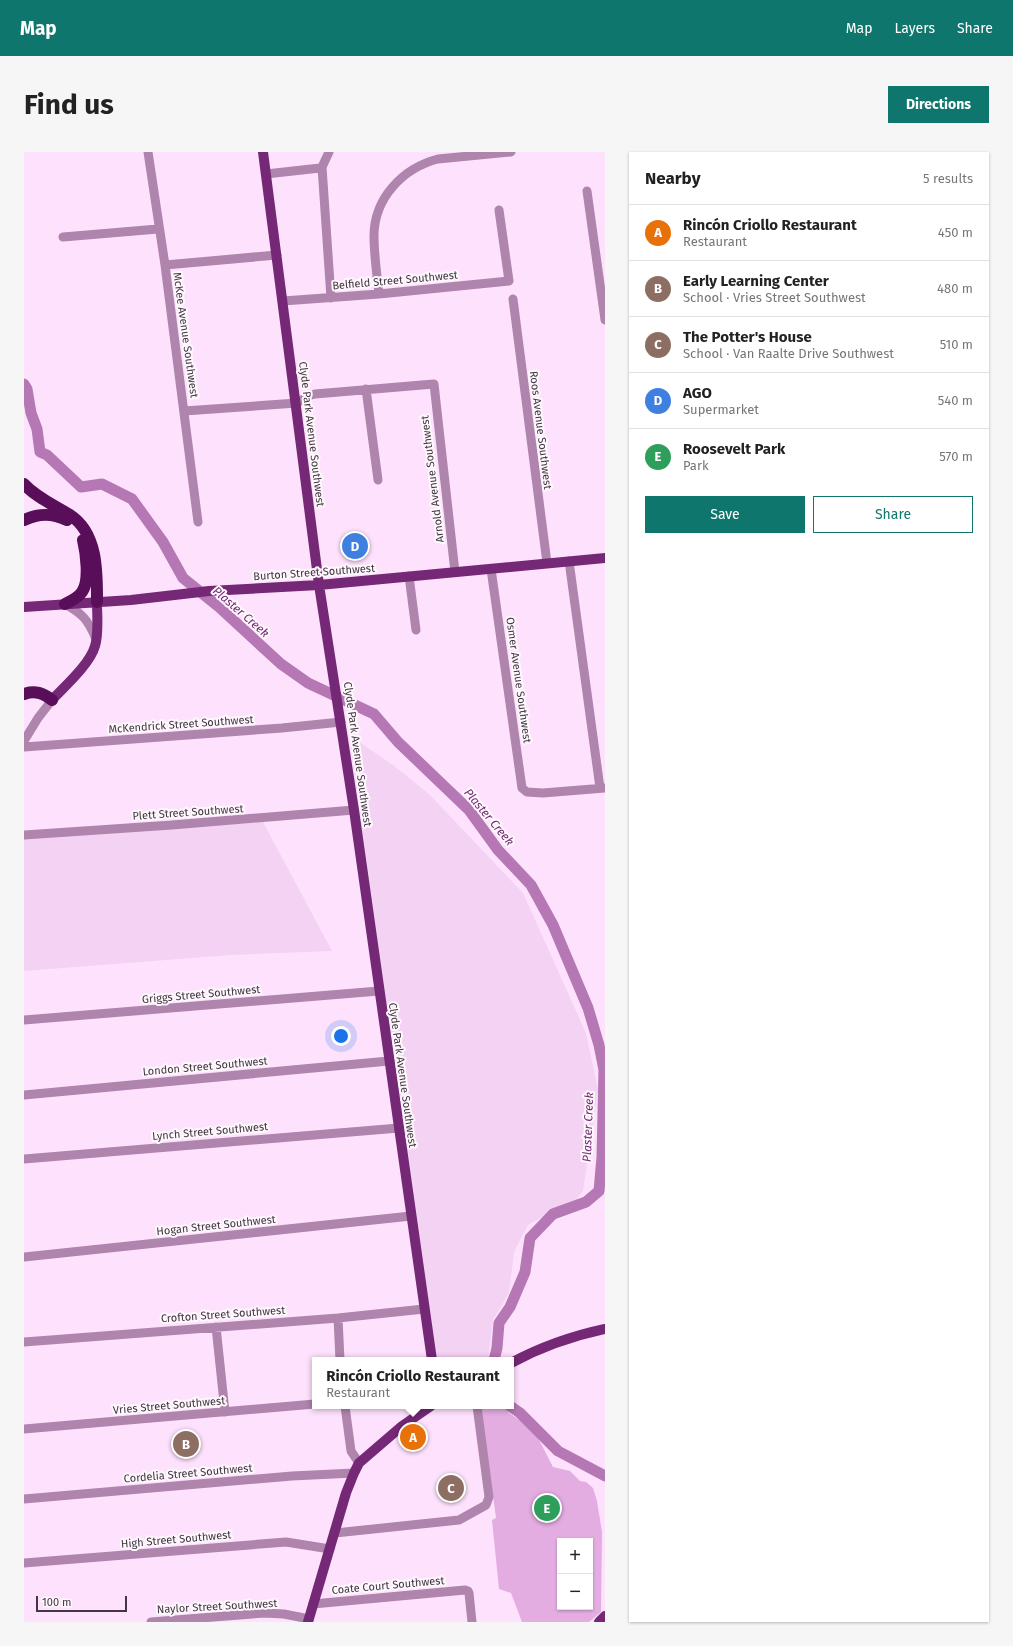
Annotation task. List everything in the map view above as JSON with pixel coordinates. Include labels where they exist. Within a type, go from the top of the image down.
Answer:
[{"type":"highway","points":[[24,484],[40,498],[74,518],[84,528],[91,543],[94,556],[97,602]]},
{"type":"highway","points":[[24,520],[43,514],[54,515],[73,524],[82,537],[85,552],[86,586],[80,595],[65,604]]},
{"type":"highway","points":[[24,694],[36,692],[44,694],[52,700]]},
{"type":"main road","name":"Clyde Park Avenue Southwest","points":[[263,152],[297,403],[319,585],[354,810],[432,1357]]},
{"type":"main road","name":"Burton Street Southwest","points":[[24,607],[97,602],[209,591],[319,585],[605,558]]},
{"type":"main road","points":[[52,700],[91,656],[95,648],[97,602]]},
{"type":"main road","points":[[514,1362],[546,1346],[605,1329]]},
{"type":"main road","points":[[308,1620],[354,1473],[359,1463],[402,1426],[427,1409]]},
{"type":"main road","points":[[599,1622],[605,1616]]},
{"type":"street","name":"McKee Avenue Southwest","points":[[148,152],[158,229],[165,265],[168,300],[198,522]]},
{"type":"street","points":[[328,152],[322,167],[331,298]]},
{"type":"street","points":[[379,294],[374,235],[379,210],[388,192],[410,170],[427,162],[511,152]]},
{"type":"street","points":[[266,174],[310,170],[322,167]]},
{"type":"street","points":[[587,191],[605,320]]},
{"type":"street","name":"Belfield Street Southwest","points":[[282,301],[379,294],[509,281],[499,210]]},
{"type":"street","points":[[63,237],[158,229]]},
{"type":"street","points":[[165,265],[277,254]]},
{"type":"street","name":"Roos Avenue Southwest","points":[[513,299],[547,563]]},
{"type":"street","name":"Arnold Avenue Southwest","points":[[366,389],[434,384],[455,572]]},
{"type":"street","points":[[184,411],[297,403],[308,396],[315,394],[366,389],[378,480]]},
{"type":"street","points":[[569,561],[602,788]]},
{"type":"street","name":"Osmer Avenue Southwest","points":[[491,568],[522,788],[527,792],[543,793],[602,788]]},
{"type":"street","points":[[409,576],[416,630]]},
{"type":"street","points":[[65,604],[78,611],[85,618],[96,639]]},
{"type":"street","points":[[24,741],[38,718],[52,700]]},
{"type":"street","name":"McKendrick Street Southwest","points":[[24,748],[274,729],[340,718]]},
{"type":"street","name":"Plett Street Southwest","points":[[24,835],[179,825],[354,810]]},
{"type":"street","name":"Griggs Street Southwest","points":[[24,1020],[379,991]]},
{"type":"street","name":"London Street Southwest","points":[[24,1096],[389,1060]]},
{"type":"street","name":"Lynch Street Southwest","points":[[24,1159],[399,1128]]},
{"type":"street","name":"Hogan Street Southwest","points":[[24,1257],[411,1216]]},
{"type":"street","name":"Crofton Street Southwest","points":[[24,1342],[216,1326],[338,1318],[424,1309]]},
{"type":"street","points":[[338,1318],[340,1357]]},
{"type":"street","points":[[216,1326],[224,1412]]},
{"type":"street","name":"Vries Street Southwest","points":[[24,1429],[312,1404]]},
{"type":"street","points":[[345,1409],[351,1451],[359,1463]]},
{"type":"street","points":[[335,1533],[459,1520],[486,1505],[489,1497],[477,1409]]},
{"type":"street","name":"Cordelia Street Southwest","points":[[24,1499],[292,1476],[354,1473]]},
{"type":"street","name":"High Street Southwest","points":[[24,1564],[286,1542],[330,1549]]},
{"type":"street","name":"Coate Court Southwest","points":[[313,1604],[465,1590],[469,1593],[472,1622]]},
{"type":"street","name":"Naylor Street Southwest","points":[[151,1622],[264,1613],[284,1614],[308,1620]]},
{"type":"shaded area","points":[[352,737],[393,765],[429,794],[523,893],[586,1033],[598,1089],[583,1191],[576,1200],[528,1225],[514,1252],[509,1293],[493,1320],[488,1357],[437,1357],[350,743]]},
{"type":"shaded area","points":[[263,822],[332,951],[231,955],[24,971],[24,839]]},
{"type":"shaded area","points":[[481,1409],[506,1409],[509,1413],[534,1430],[553,1467],[570,1471],[580,1481],[586,1482],[593,1488],[597,1501],[602,1532],[601,1612],[589,1622],[522,1622],[511,1593],[499,1589],[492,1520],[496,1518]]},
{"type":"waterway","name":"Plaster Creek","points":[[24,384],[27,389],[31,413],[37,429],[40,452],[47,455],[81,487],[102,484],[132,499],[163,542],[183,578],[219,607],[281,664],[308,683],[374,714],[398,742],[469,810],[498,850],[531,885],[553,925],[588,1008],[599,1045],[604,1070],[602,1157],[599,1191],[586,1202],[553,1214],[530,1238],[525,1272],[510,1307],[499,1323],[495,1357]]},
{"type":"waterway","name":"Plaster Creek","points":[[514,1409],[558,1451],[605,1476]]},
{"type":"place","name":"AGO","points":[[355,546]]},
{"type":"place","name":"Rincón Criollo Restaurant","points":[[413,1437]]},
{"type":"place","name":"Early Learning Center","points":[[186,1444]]},
{"type":"place","name":"The Potter's House","points":[[451,1488]]},
{"type":"place","name":"Roosevelt Park","points":[[547,1508]]}]
